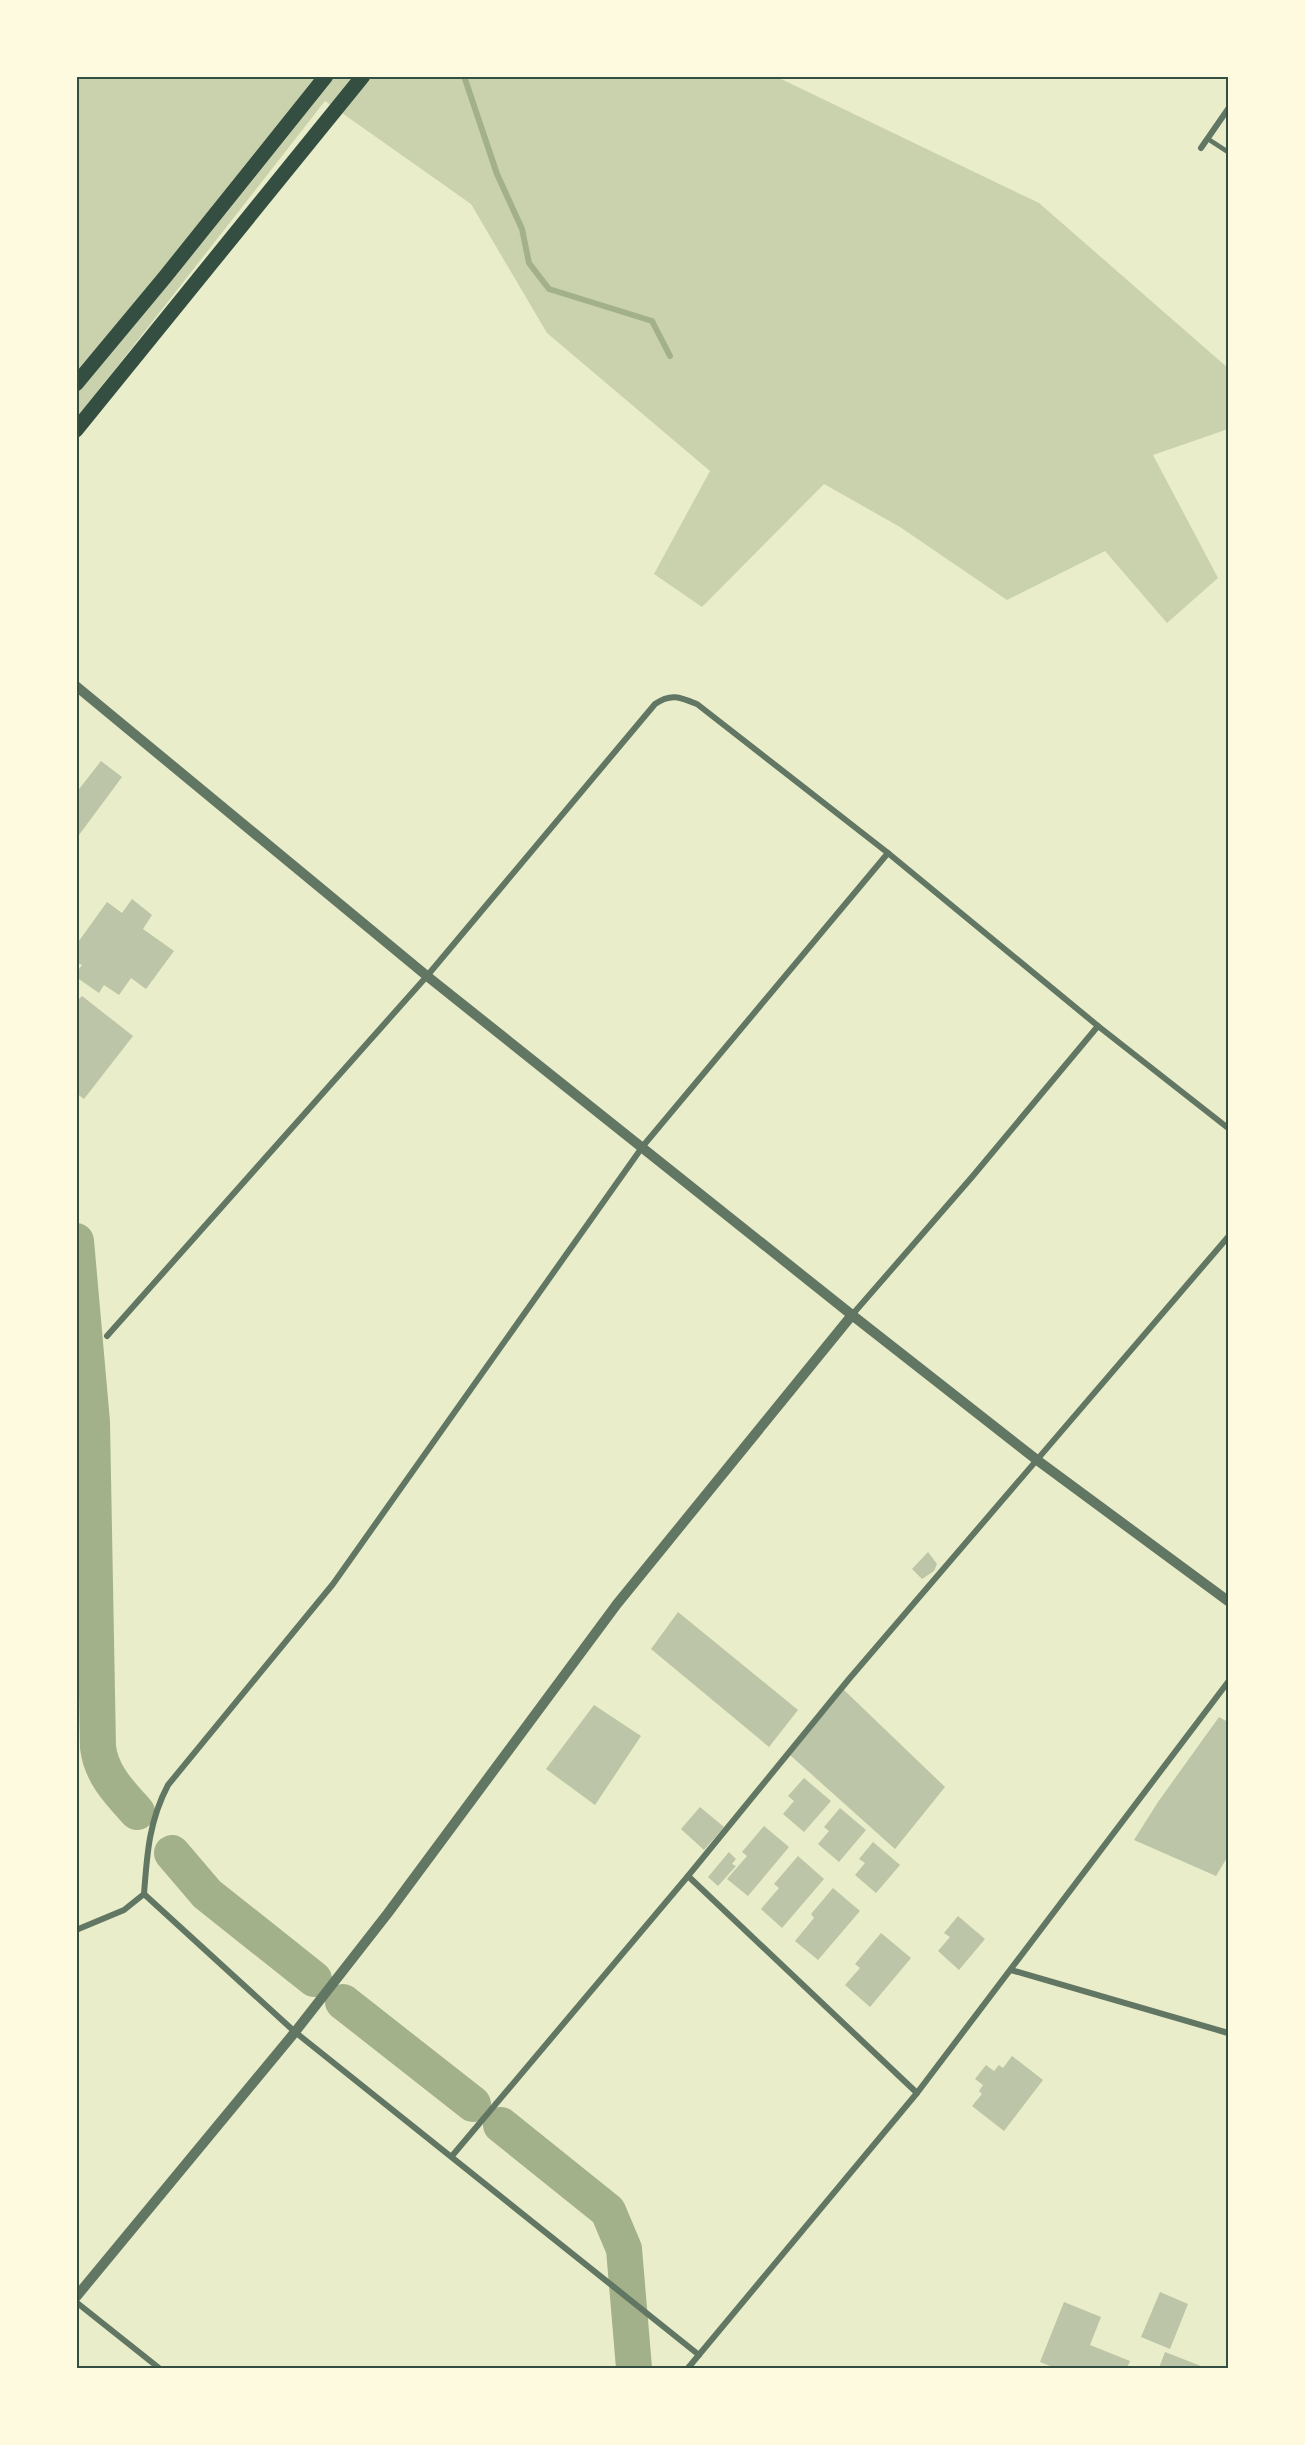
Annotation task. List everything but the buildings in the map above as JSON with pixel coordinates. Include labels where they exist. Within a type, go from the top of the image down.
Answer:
[{"type":"main road","points":[[76,384],[173,268],[326,76]]},
{"type":"main road","points":[[76,430],[363,76]]},
{"type":"street","points":[[1201,148],[1228,109]]},
{"type":"street","points":[[76,686],[427,976],[852,1315],[1037,1460],[1228,1602]]},
{"type":"street","points":[[107,1336],[427,976],[655,704],[666,696],[679,696],[697,704],[888,853],[1098,1026],[1228,1128]]},
{"type":"street","points":[[76,1930],[124,1910],[144,1894],[148,1840],[156,1807],[168,1785],[333,1584],[643,1146],[888,853]]},
{"type":"street","points":[[76,2297],[295,2032],[388,1913],[617,1604],[852,1315],[972,1177],[1098,1026]]},
{"type":"street","points":[[452,2156],[688,1876],[849,1678],[1228,1237]]},
{"type":"street","points":[[688,2368],[916,2093],[1228,1682]]},
{"type":"street","points":[[688,1876],[916,2093]]},
{"type":"street","points":[[144,1894],[295,2032],[699,2355]]},
{"type":"street","points":[[1011,1970],[1228,2032]]},
{"type":"street","points":[[76,2302],[159,2368]]},
{"type":"lane","points":[[1208,139],[1228,152]]},
{"type":"green space","points":[[77,76],[777,77],[1039,203],[1228,368],[1228,429],[1153,455],[1218,578],[1167,623],[1105,551],[1007,600],[900,527],[824,484],[702,607],[654,574],[710,471],[547,333],[471,204],[325,101],[77,418]]},
{"type":"waterway","points":[[464,76],[497,174],[522,229],[529,263],[549,289],[652,321],[670,356]]},
{"type":"waterway","points":[[76,1241],[92,1422],[98,1747],[107,1774],[137,1812]]},
{"type":"waterway","points":[[172,1853],[207,1894],[314,1979]]},
{"type":"waterway","points":[[343,2002],[473,2104]]},
{"type":"waterway","points":[[501,2125],[608,2211],[624,2249],[634,2368]]}]
